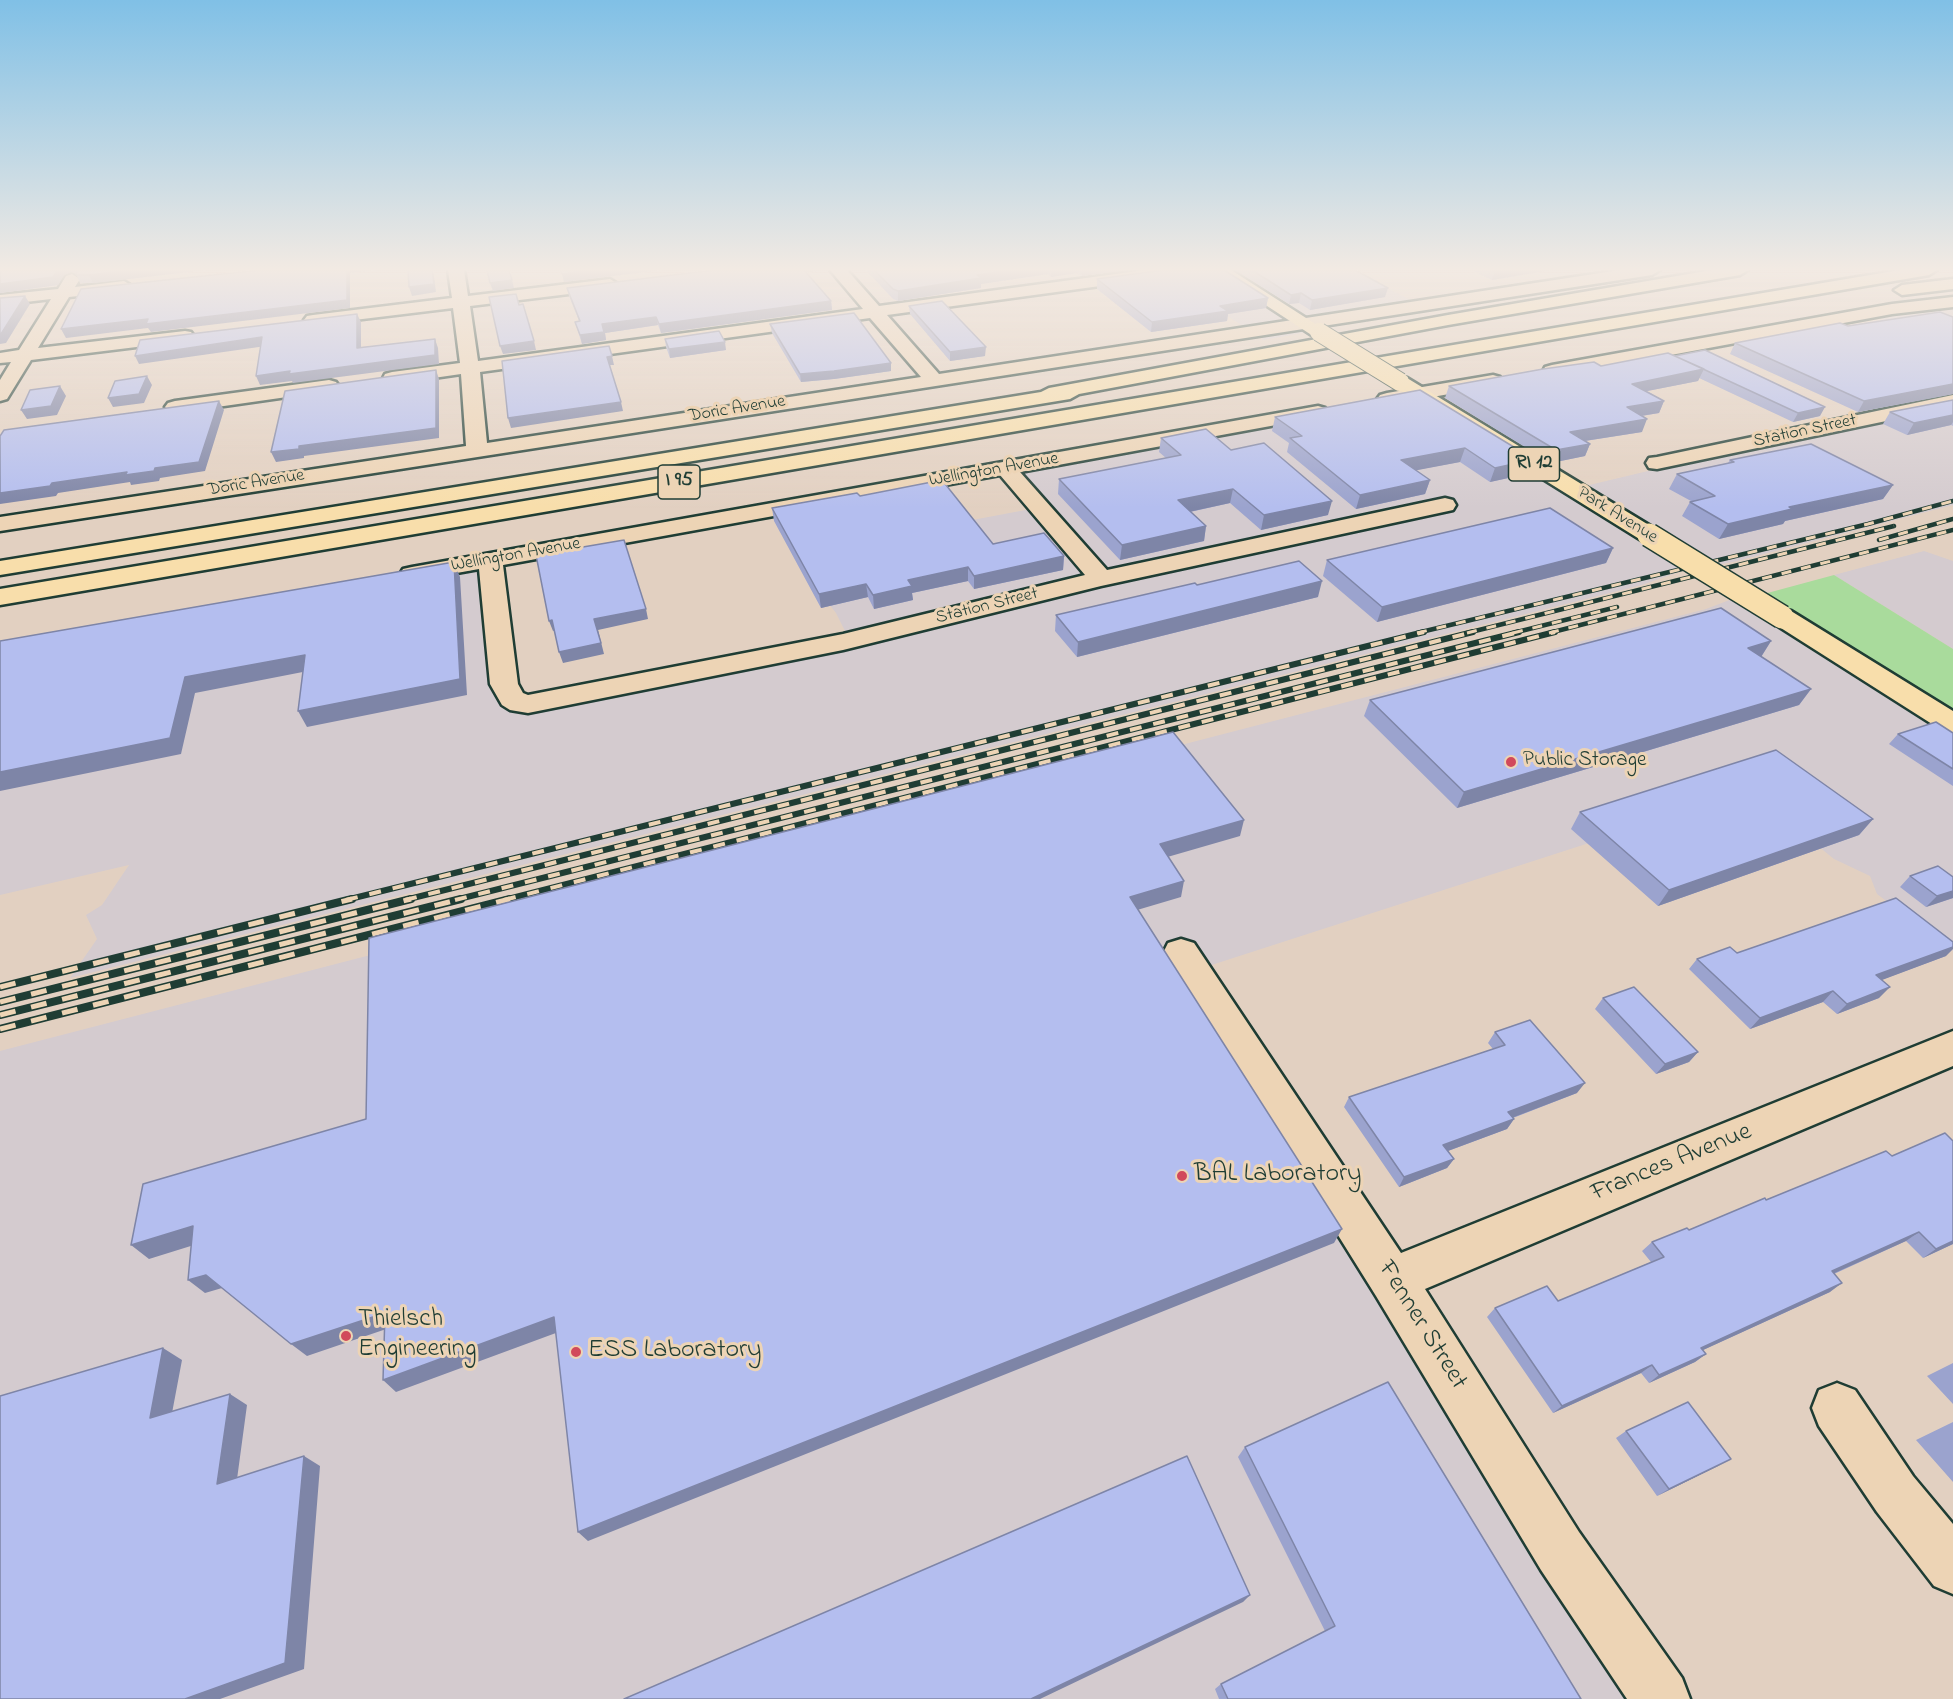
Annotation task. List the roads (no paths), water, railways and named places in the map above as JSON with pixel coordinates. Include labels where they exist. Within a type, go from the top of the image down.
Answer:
[{"type":"main road","points":[[953,412],[1296,349]]},
{"type":"main road","name":"I 95","points":[[0,568],[953,412],[1319,349]]},
{"type":"main road","name":"Park Avenue","points":[[1347,349],[1953,724]]},
{"type":"main road","name":"I 95","points":[[0,597],[1462,349]]},
{"type":"street","points":[[0,395],[29,349]]},
{"type":"street","points":[[0,358],[73,349]]},
{"type":"street","points":[[468,349],[477,451]]},
{"type":"street","points":[[376,380],[597,349]]},
{"type":"street","points":[[907,349],[934,380]]},
{"type":"street","name":"Doric Avenue","points":[[0,524],[934,380],[1153,349]]},
{"type":"street","points":[[1533,374],[1668,349]]},
{"type":"street","points":[[1700,349],[1724,361]]},
{"type":"street","name":"Wellington Avenue","points":[[385,579],[1242,427],[1353,406],[1409,388],[1510,378]]},
{"type":"street","points":[[153,410],[341,385]]},
{"type":"street","name":"Station Street","points":[[1657,464],[1953,401]]},
{"type":"street","points":[[1820,407],[1853,422]]},
{"type":"street","points":[[1242,427],[1260,442]]},
{"type":"street","points":[[1006,469],[1101,579]]},
{"type":"street","name":"Station Street","points":[[490,561],[504,684],[512,699],[520,704],[528,704],[843,642],[1348,517],[1444,505]]},
{"type":"street","name":"Fenner Street","points":[[1181,953],[1392,1280],[1560,1551],[1661,1699]]},
{"type":"street","name":"Frances Avenue","points":[[1392,1280],[1953,1048]]},
{"type":"street","points":[[1838,1408],[1895,1494],[1953,1567]]},
{"type":"railway","points":[[1417,633],[1868,524],[1953,501]]},
{"type":"railway","points":[[1879,540],[1953,519]]},
{"type":"railway","points":[[1467,633],[1894,526]]},
{"type":"railway","points":[[1549,633],[1953,530]]},
{"type":"railway","points":[[1513,633],[1617,607]]},
{"type":"railway","points":[[346,900],[1424,632]]},
{"type":"railway","points":[[405,900],[1473,632]]},
{"type":"railway","points":[[455,900],[1519,632]]},
{"type":"railway","points":[[504,900],[1555,632]]},
{"type":"railway","points":[[0,987],[352,899]]},
{"type":"railway","points":[[0,1002],[411,899]]},
{"type":"railway","points":[[0,1015],[461,899]]},
{"type":"railway","points":[[0,1029],[510,899]]},
{"type":"place","name":"Public Storage","points":[[1511,762]]},
{"type":"place","name":"BAL Laboratory","points":[[1182,1176]]},
{"type":"place","name":"Thielsch Engineering","points":[[346,1336]]},
{"type":"place","name":"ESS Laboratory","points":[[576,1352]]}]
